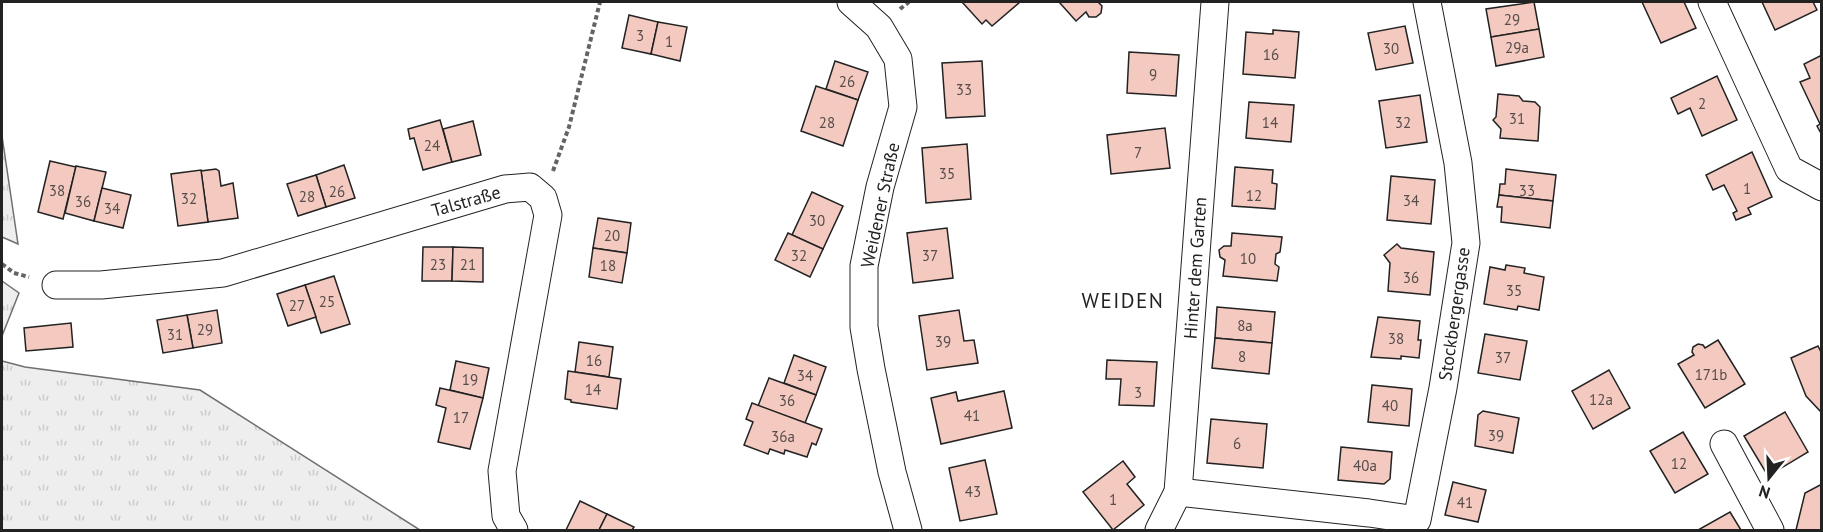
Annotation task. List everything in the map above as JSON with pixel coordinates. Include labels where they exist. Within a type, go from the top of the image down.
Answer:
[{"type":"street","name":"Weidener Straße","points":[[851,2],[879,27],[898,59],[903,107],[880,187],[864,266],[864,327],[887,452],[908,531]]},
{"type":"street","name":"Hinter dem Garten","points":[[1159,531],[1178,492],[1215,2]]},
{"type":"street","name":"Stockbergergasse","points":[[1178,492],[1369,513],[1416,525],[1443,388],[1466,243],[1458,163],[1427,2]]},
{"type":"street","points":[[1712,2],[1790,169],[1821,187]]},
{"type":"street","name":"Talstraße","points":[[56,285],[101,285],[223,273],[505,189],[530,187],[543,198]]},
{"type":"street","points":[[514,531],[506,516],[502,471],[548,215],[543,198]]},
{"type":"street","points":[[1724,444],[1770,531]]},
{"type":"path","points":[[543,198],[569,128],[600,2]]},
{"type":"green space","points":[[2,136],[18,244],[2,237]]},
{"type":"green space","points":[[2,281],[19,293],[2,336]]},
{"type":"green space","points":[[2,361],[25,367],[200,390],[420,530],[2,530]]},
{"type":"building","points":[[962,2],[1020,2],[992,26],[986,20],[982,24]]},
{"type":"building","points":[[1059,2],[1098,2],[1102,6],[1101,13],[1096,17],[1089,17],[1086,12],[1076,21]]},
{"type":"building","points":[[1534,2],[1539,29],[1491,37],[1486,9]]},
{"type":"building","points":[[1642,2],[1684,2],[1696,28],[1661,43]]},
{"type":"building","points":[[1762,2],[1813,2],[1817,10],[1775,30]]},
{"type":"building","points":[[629,15],[658,22],[651,54],[622,48]]},
{"type":"building","points":[[658,22],[687,27],[680,61],[651,54]]},
{"type":"building","points":[[1405,26],[1413,63],[1376,70],[1368,33]]},
{"type":"building","points":[[1539,29],[1544,57],[1496,66],[1491,37]]},
{"type":"building","points":[[1273,30],[1299,32],[1295,78],[1243,74],[1246,32],[1273,34]]},
{"type":"building","points":[[1129,52],[1179,55],[1176,96],[1127,93]]},
{"type":"building","points":[[1822,55],[1822,135],[1817,126],[1820,124],[1800,82],[1810,78],[1804,64]]},
{"type":"building","points":[[835,61],[868,72],[858,100],[826,89]]},
{"type":"building","points":[[982,61],[985,116],[946,118],[942,63]]},
{"type":"building","points":[[1717,76],[1737,120],[1702,136],[1690,108],[1678,114],[1671,98]]},
{"type":"building","points":[[816,86],[858,100],[843,146],[801,131]]},
{"type":"building","points":[[1498,94],[1519,96],[1523,101],[1535,102],[1540,107],[1538,141],[1500,138],[1501,129],[1493,120],[1496,117]]},
{"type":"building","points":[[1420,95],[1427,142],[1386,148],[1379,101]]},
{"type":"building","points":[[1249,102],[1294,105],[1291,142],[1246,138]]},
{"type":"building","points":[[440,120],[452,162],[423,170],[414,138],[410,139],[408,129]]},
{"type":"building","points":[[473,121],[481,155],[452,162],[443,129]]},
{"type":"building","points":[[1165,128],[1170,168],[1111,174],[1107,135]]},
{"type":"building","points":[[967,144],[971,199],[926,203],[922,148]]},
{"type":"building","points":[[1752,152],[1772,197],[1748,208],[1751,214],[1736,220],[1733,213],[1737,211],[1724,185],[1713,190],[1706,175]]},
{"type":"building","points":[[50,161],[76,167],[63,219],[38,212]]},
{"type":"building","points":[[344,165],[355,198],[326,207],[316,175]]},
{"type":"building","points":[[76,166],[106,172],[94,221],[65,213]]},
{"type":"building","points":[[1235,167],[1273,170],[1272,183],[1277,184],[1275,209],[1232,206]]},
{"type":"building","points":[[216,169],[219,171],[221,186],[233,183],[238,218],[208,222],[201,171]]},
{"type":"building","points":[[1506,169],[1556,175],[1553,201],[1499,195],[1500,184],[1505,184]]},
{"type":"building","points":[[201,170],[208,222],[178,226],[171,174]]},
{"type":"building","points":[[316,175],[326,207],[298,216],[287,184]]},
{"type":"building","points":[[1391,176],[1435,180],[1431,224],[1387,220]]},
{"type":"building","points":[[102,188],[131,195],[123,228],[94,221]]},
{"type":"building","points":[[812,192],[843,206],[823,249],[792,235]]},
{"type":"building","points":[[1499,195],[1553,201],[1550,228],[1501,222],[1502,207],[1497,207]]},
{"type":"building","points":[[598,218],[631,223],[627,253],[593,248]]},
{"type":"building","points":[[947,228],[953,278],[913,283],[907,233]]},
{"type":"building","points":[[788,233],[823,249],[810,277],[775,260]]},
{"type":"building","points":[[1232,233],[1282,237],[1280,252],[1276,254],[1275,264],[1279,267],[1277,281],[1223,276],[1225,260],[1220,257],[1219,250],[1224,246],[1231,246]]},
{"type":"building","points":[[1397,244],[1401,248],[1434,252],[1430,295],[1388,291],[1390,263],[1384,255]]},
{"type":"building","points":[[423,247],[453,247],[452,281],[422,281]]},
{"type":"building","points":[[453,247],[483,248],[483,282],[452,281]]},
{"type":"building","points":[[593,248],[627,253],[622,283],[589,277]]},
{"type":"building","points":[[1506,265],[1525,268],[1524,273],[1544,277],[1539,310],[1518,306],[1517,310],[1484,304],[1490,267],[1505,270]]},
{"type":"building","points":[[334,276],[350,324],[321,333],[305,285]]},
{"type":"building","points":[[305,285],[316,317],[288,326],[277,294]]},
{"type":"building","points":[[1217,307],[1275,312],[1272,343],[1215,338]]},
{"type":"building","points":[[217,310],[222,343],[193,348],[187,315]]},
{"type":"building","points":[[959,310],[964,341],[974,340],[978,363],[927,370],[919,316]]},
{"type":"building","points":[[187,315],[193,348],[163,353],[157,320]]},
{"type":"building","points":[[1378,317],[1420,321],[1419,358],[1371,357]]},
{"type":"building","points":[[71,323],[73,347],[26,351],[24,328]]},
{"type":"building","points":[[1485,334],[1527,341],[1520,380],[1478,373]]},
{"type":"building","points":[[1215,338],[1272,343],[1269,374],[1212,368]]},
{"type":"building","points":[[1718,340],[1745,384],[1705,408],[1678,364],[1694,355],[1693,347],[1698,344],[1705,348]]},
{"type":"building","points":[[579,342],[613,347],[609,377],[575,372]]},
{"type":"building","points":[[1818,346],[1822,354],[1822,413],[1806,396],[1791,358]]},
{"type":"building","points":[[794,355],[826,367],[816,395],[784,383]]},
{"type":"building","points":[[1107,360],[1157,362],[1154,406],[1119,405],[1121,379],[1106,379]]},
{"type":"building","points":[[456,361],[489,368],[483,398],[450,390]]},
{"type":"building","points":[[1609,370],[1630,408],[1593,429],[1572,391]]},
{"type":"building","points":[[568,371],[621,379],[617,409],[571,402],[565,399]]},
{"type":"building","points":[[769,378],[816,395],[805,423],[758,406]]},
{"type":"building","points":[[1372,385],[1412,389],[1409,426],[1368,422]]},
{"type":"building","points":[[440,388],[483,398],[470,449],[438,442],[446,408],[436,405]]},
{"type":"building","points":[[1004,391],[1012,428],[941,444],[931,398],[956,392],[958,401]]},
{"type":"building","points":[[752,403],[822,429],[816,445],[812,443],[807,457],[785,450],[784,454],[770,449],[768,454],[744,445],[753,422],[746,419]]},
{"type":"building","points":[[1483,411],[1519,418],[1513,453],[1475,446],[1478,415]]},
{"type":"building","points":[[1785,412],[1808,452],[1768,476],[1744,436]]},
{"type":"building","points":[[1211,419],[1267,424],[1263,468],[1207,463]]},
{"type":"building","points":[[1683,432],[1708,474],[1675,493],[1650,451]]},
{"type":"building","points":[[1341,447],[1392,452],[1390,479],[1384,484],[1338,480]]},
{"type":"building","points":[[985,460],[997,514],[960,521],[949,468]]},
{"type":"building","points":[[1123,461],[1135,477],[1127,484],[1144,505],[1113,530],[1083,492]]},
{"type":"building","points":[[1453,482],[1486,490],[1478,522],[1445,515]]},
{"type":"building","points":[[1822,484],[1822,530],[1796,530],[1805,493]]},
{"type":"building","points":[[580,501],[607,514],[599,530],[566,530]]},
{"type":"building","points":[[1730,512],[1741,530],[1698,530]]},
{"type":"building","points":[[607,514],[634,527],[632,530],[599,530]]},
{"type":"district","name":"WEIDEN","points":[[1123,300]]}]
